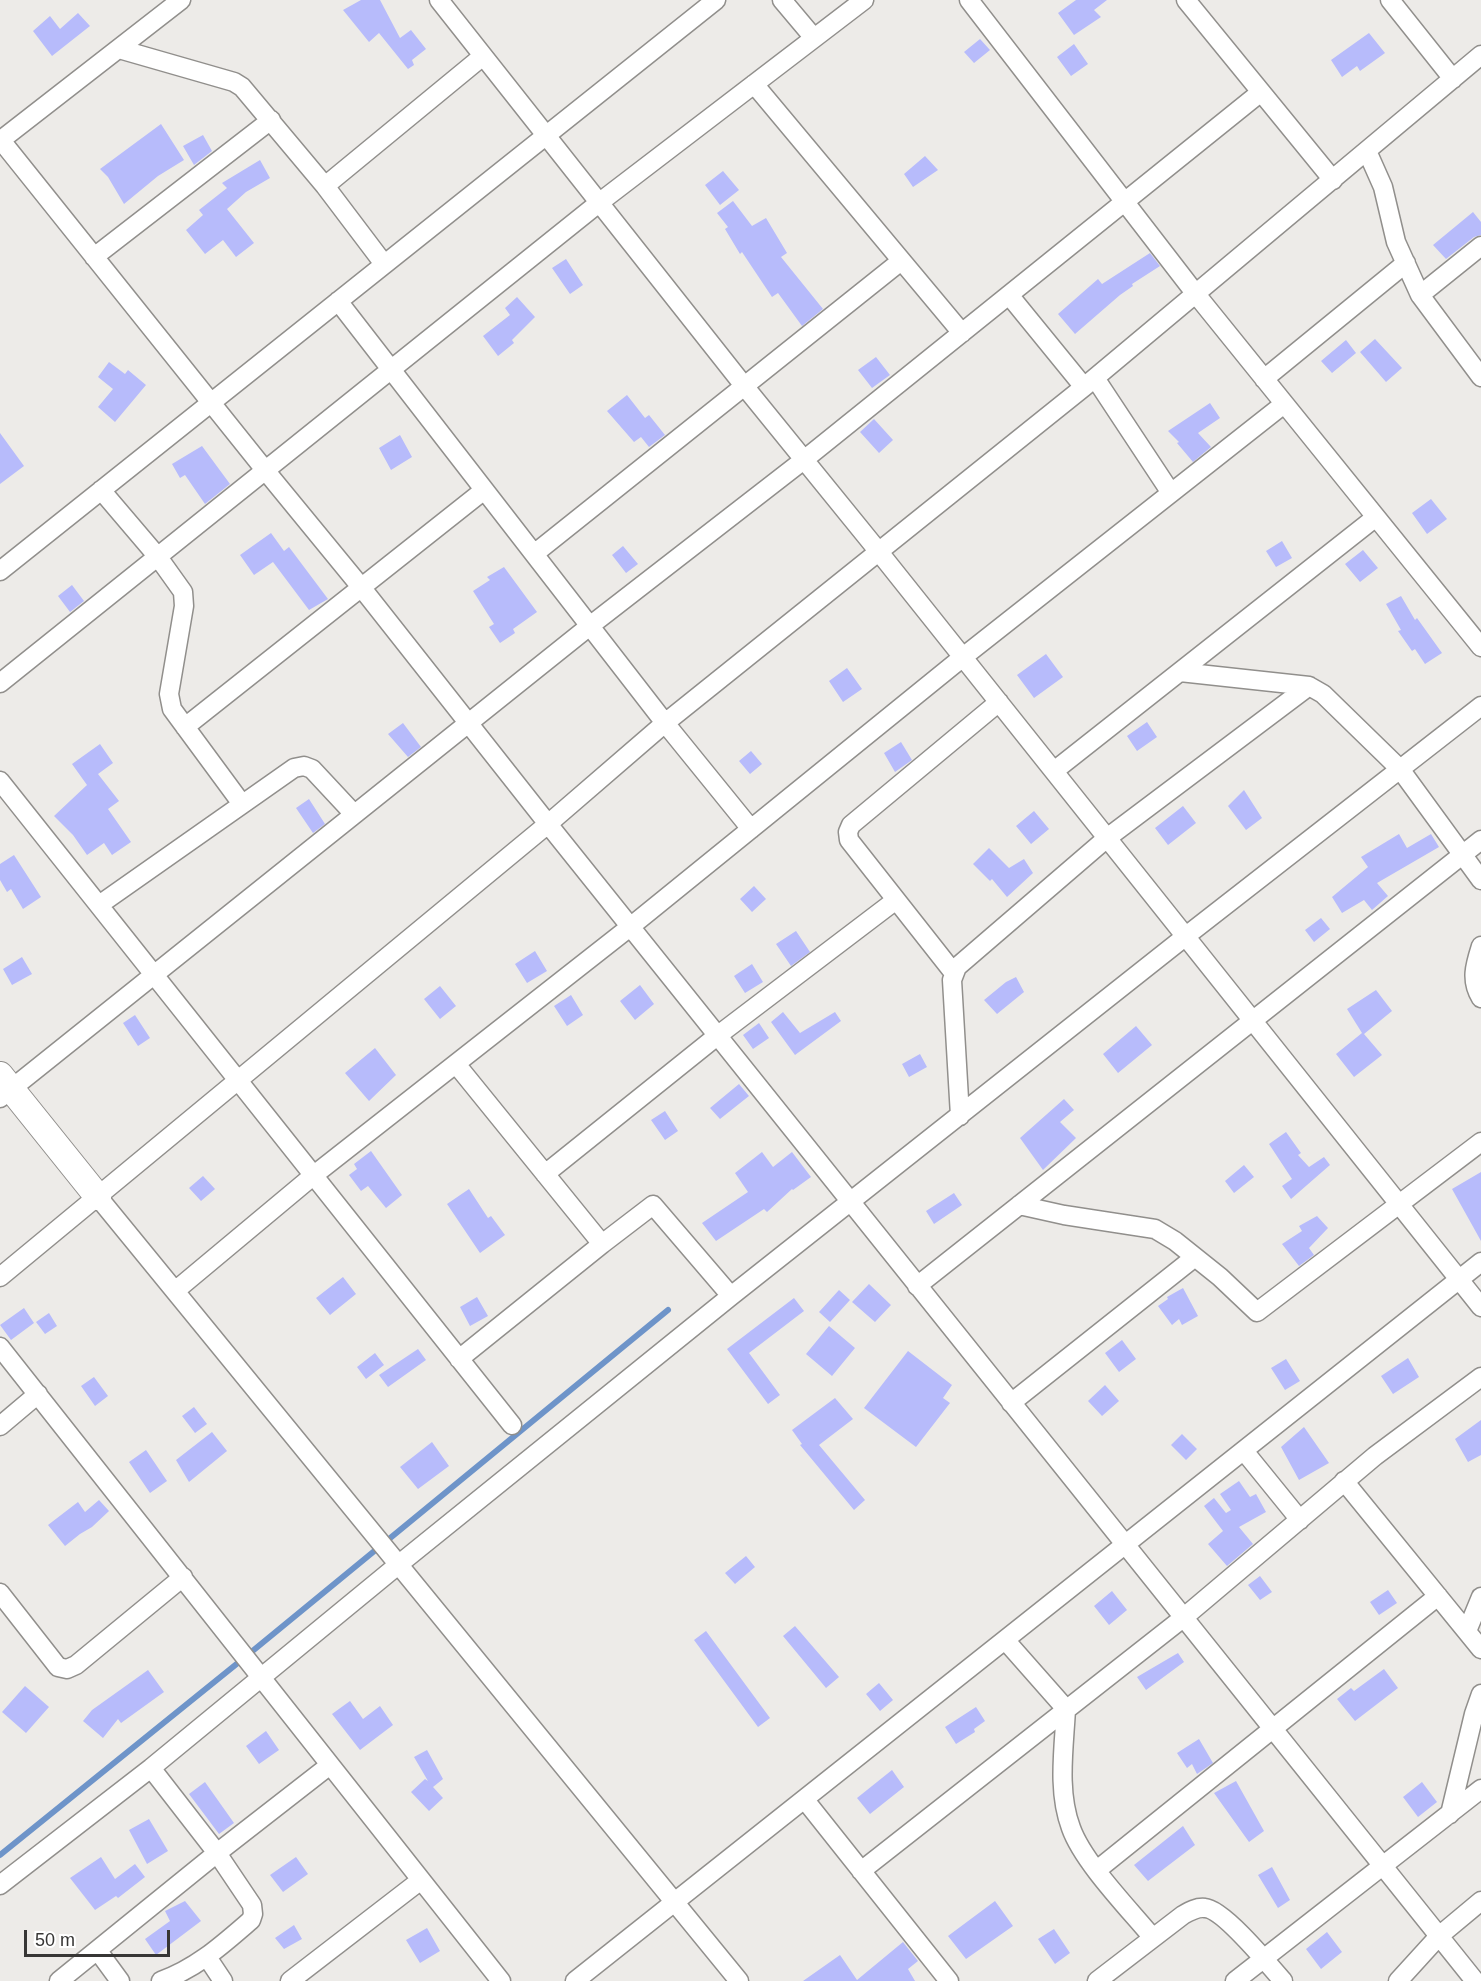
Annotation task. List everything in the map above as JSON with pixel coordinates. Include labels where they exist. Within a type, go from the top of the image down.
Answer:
[{"type":"street","points":[[181,0],[0,139],[1475,1981]]},
{"type":"street","points":[[439,0],[745,387],[805,459],[1481,1307]]},
{"type":"street","points":[[0,571],[716,0]]},
{"type":"street","points":[[782,0],[814,38]]},
{"type":"street","points":[[0,683],[600,202],[864,0]]},
{"type":"street","points":[[969,0],[1195,293],[1481,647]]},
{"type":"street","points":[[1186,0],[1333,180]]},
{"type":"street","points":[[1390,0],[1453,79]]},
{"type":"street","points":[[119,49],[234,82],[242,87],[325,186],[384,264]]},
{"type":"street","points":[[0,1277],[548,824],[665,723],[1089,383],[1481,55]]},
{"type":"street","points":[[325,186],[483,56]]},
{"type":"street","points":[[754,84],[962,333]]},
{"type":"street","points":[[739,1981],[98,1197],[4,1087],[153,975],[591,625],[805,459],[1261,92]]},
{"type":"street","points":[[94,257],[271,120]]},
{"type":"street","points":[[1367,151],[1383,186],[1392,231],[1420,294],[1481,377]]},
{"type":"street","points":[[1420,294],[1481,246]]},
{"type":"street","points":[[534,554],[901,261]]},
{"type":"street","points":[[1264,378],[1406,263]]},
{"type":"street","points":[[1009,295],[1089,383],[1171,493]]},
{"type":"street","points":[[338,301],[483,491],[751,829]]},
{"type":"street","points":[[175,1292],[314,1175],[630,927],[963,657],[1284,404]]},
{"type":"street","points":[[101,490],[158,557],[183,592],[185,599],[169,694],[172,709],[242,804]]},
{"type":"street","points":[[185,727],[483,491]]},
{"type":"street","points":[[1054,771],[1376,517]]},
{"type":"street","points":[[1180,672],[1309,686],[1323,694],[1400,769],[1481,880]]},
{"type":"street","points":[[960,1116],[952,980],[957,967],[1107,838],[1309,686]]},
{"type":"street","points":[[954,972],[849,840],[848,832],[851,825],[999,702]]},
{"type":"street","points":[[0,1885],[262,1679],[399,1564],[731,1296],[1481,706]]},
{"type":"street","points":[[99,905],[294,768],[304,766],[312,769],[354,814]]},
{"type":"street","points":[[0,781],[512,1425]]},
{"type":"street","points":[[917,1286],[1481,840]]},
{"type":"street","points":[[545,1174],[717,1036],[896,900]]},
{"type":"street","points":[[1481,946],[1473,970],[1473,979],[1481,998]]},
{"type":"street","points":[[456,1064],[602,1244]]},
{"type":"street","points":[[1019,1205],[1064,1215],[1155,1229],[1195,1257],[1257,1312],[1481,1142]]},
{"type":"street","points":[[459,1359],[653,1205],[731,1296]]},
{"type":"street","points":[[1011,1403],[1195,1257]]},
{"type":"street","points":[[575,1981],[1481,1262]]},
{"type":"street","points":[[0,1347],[501,1981]]},
{"type":"street","points":[[861,1871],[1183,1618],[1395,1440],[1481,1377]]},
{"type":"street","points":[[0,1426],[38,1394]]},
{"type":"street","points":[[1244,1451],[1300,1520]]},
{"type":"street","points":[[1344,1481],[1481,1649]]},
{"type":"street","points":[[0,1593],[7,1615],[58,1667],[67,1669],[76,1665],[183,1577]]},
{"type":"street","points":[[1097,1870],[1438,1596]]},
{"type":"street","points":[[1467,1631],[1481,1598]]},
{"type":"street","points":[[1006,1641],[1066,1709],[1063,1780],[1065,1806],[1071,1829],[1086,1857],[1153,1938]]},
{"type":"street","points":[[1450,1814],[1481,1694]]},
{"type":"street","points":[[59,1981],[330,1765]]},
{"type":"street","points":[[151,1768],[217,1853],[252,1905],[253,1914],[251,1920],[190,1969],[161,1981]]},
{"type":"street","points":[[1235,1981],[1481,1789]]},
{"type":"street","points":[[805,1800],[949,1981]]},
{"type":"street","points":[[290,1981],[421,1880]]},
{"type":"street","points":[[1398,1981],[1438,1936],[1481,1901]]},
{"type":"street","points":[[1097,1981],[1183,1915],[1196,1908],[1208,1907],[1223,1917],[1283,1981]]},
{"type":"street","points":[[98,1951],[120,1981]]},
{"type":"street","points":[[207,1956],[223,1981]]},
{"type":"building","points":[[361,0],[380,0],[400,38],[411,30],[426,49],[412,60],[414,65],[408,69],[379,33],[369,42],[343,10]]},
{"type":"building","points":[[1076,0],[1107,0],[1094,10],[1101,17],[1074,35],[1058,13]]},
{"type":"building","points":[[78,13],[90,26],[52,56],[33,31],[50,16],[60,29]]},
{"type":"building","points":[[1369,33],[1385,53],[1360,71],[1357,66],[1342,77],[1331,60]]},
{"type":"building","points":[[980,39],[990,50],[974,63],[964,52]]},
{"type":"building","points":[[1074,44],[1088,64],[1071,76],[1057,57]]},
{"type":"building","points":[[161,124],[184,160],[158,176],[124,204],[108,177],[100,169]]},
{"type":"building","points":[[203,135],[212,151],[194,165],[183,146]]},
{"type":"building","points":[[925,156],[938,170],[913,187],[904,174]]},
{"type":"building","points":[[260,160],[270,178],[246,192],[227,209],[254,243],[236,257],[223,240],[205,254],[186,230],[203,215],[199,210],[227,188],[222,183]]},
{"type":"building","points":[[723,171],[739,190],[720,205],[705,185]]},
{"type":"building","points":[[733,201],[752,226],[766,218],[787,253],[781,257],[823,309],[802,326],[778,293],[772,297],[742,252],[740,254],[725,229],[728,227],[717,213]]},
{"type":"building","points":[[1473,212],[1481,222],[1481,235],[1474,237],[1446,259],[1433,245]]},
{"type":"building","points":[[1150,253],[1160,266],[1132,284],[1133,286],[1075,334],[1058,314],[1098,279],[1102,284]]},
{"type":"building","points":[[566,259],[583,285],[570,294],[552,268]]},
{"type":"building","points":[[517,297],[535,317],[512,340],[514,343],[498,356],[483,336],[510,315],[505,308]]},
{"type":"building","points":[[1375,339],[1402,368],[1386,382],[1360,352]]},
{"type":"building","points":[[1346,340],[1356,353],[1332,373],[1321,361]]},
{"type":"building","points":[[876,357],[890,375],[872,388],[858,370]]},
{"type":"building","points":[[109,362],[125,374],[128,370],[146,385],[115,422],[98,407],[113,389],[98,377]]},
{"type":"building","points":[[627,395],[645,418],[649,415],[665,435],[649,447],[641,437],[634,442],[607,411]]},
{"type":"building","points":[[1210,403],[1220,418],[1198,433],[1211,447],[1193,462],[1168,431]]},
{"type":"building","points":[[874,419],[893,440],[879,453],[860,432]]},
{"type":"building","points":[[0,433],[24,466],[0,484]]},
{"type":"building","points":[[400,435],[412,457],[391,470],[379,448]]},
{"type":"building","points":[[202,446],[230,484],[205,504],[185,475],[180,478],[172,464]]},
{"type":"building","points":[[1431,499],[1447,519],[1427,534],[1412,513]]},
{"type":"building","points":[[271,533],[284,551],[289,547],[328,599],[309,610],[273,562],[254,575],[240,555]]},
{"type":"building","points":[[1282,541],[1292,558],[1276,567],[1266,551]]},
{"type":"building","points":[[623,546],[638,564],[626,573],[612,555]]},
{"type":"building","points":[[1363,550],[1378,568],[1360,582],[1345,564]]},
{"type":"building","points":[[504,567],[537,612],[513,629],[515,633],[500,643],[489,627],[494,624],[473,591],[490,580],[487,577]]},
{"type":"building","points":[[72,585],[84,601],[70,612],[58,596]]},
{"type":"building","points":[[1401,596],[1415,620],[1417,618],[1442,653],[1425,664],[1415,649],[1412,651],[1398,631],[1401,630],[1386,604]]},
{"type":"building","points":[[1046,654],[1063,677],[1034,698],[1017,675]]},
{"type":"building","points":[[847,668],[862,689],[843,702],[829,681]]},
{"type":"building","points":[[1147,722],[1157,737],[1137,751],[1127,736]]},
{"type":"building","points":[[403,723],[421,747],[408,757],[388,734]]},
{"type":"building","points":[[901,742],[912,760],[895,772],[884,753]]},
{"type":"building","points":[[100,744],[113,763],[98,774],[119,801],[108,809],[131,842],[112,855],[104,843],[87,855],[73,835],[54,816],[87,785],[72,764]]},
{"type":"building","points":[[751,751],[762,764],[750,774],[739,761]]},
{"type":"building","points":[[1244,790],[1262,818],[1246,830],[1228,806]]},
{"type":"building","points":[[309,799],[325,824],[313,833],[296,808]]},
{"type":"building","points":[[1183,806],[1196,823],[1168,845],[1155,828]]},
{"type":"building","points":[[1034,811],[1049,829],[1031,844],[1016,826]]},
{"type":"building","points":[[1399,834],[1407,848],[1431,834],[1439,847],[1377,883],[1388,896],[1372,910],[1364,900],[1342,913],[1332,897],[1368,867],[1361,857]]},
{"type":"building","points":[[989,848],[1009,868],[1024,859],[1033,873],[1007,897],[992,879],[990,881],[973,864]]},
{"type":"building","points":[[14,855],[41,897],[23,909],[11,889],[7,892],[0,880],[0,864]]},
{"type":"building","points":[[754,886],[766,899],[752,912],[740,899]]},
{"type":"building","points":[[1321,918],[1330,929],[1314,942],[1305,930]]},
{"type":"building","points":[[796,931],[810,952],[791,966],[776,944]]},
{"type":"building","points":[[535,951],[547,971],[527,983],[515,964]]},
{"type":"building","points":[[22,957],[32,974],[12,985],[3,969]]},
{"type":"building","points":[[752,964],[763,982],[745,993],[734,976]]},
{"type":"building","points":[[1016,977],[1024,992],[997,1014],[984,1000]]},
{"type":"building","points":[[640,985],[654,1004],[635,1020],[620,1001]]},
{"type":"building","points":[[440,986],[456,1006],[440,1019],[424,999]]},
{"type":"building","points":[[1376,990],[1392,1011],[1364,1034],[1382,1055],[1354,1077],[1336,1054],[1362,1033],[1347,1009]]},
{"type":"building","points":[[571,995],[583,1015],[567,1026],[554,1006]]},
{"type":"building","points":[[783,1012],[800,1033],[835,1012],[841,1021],[795,1055],[771,1022]]},
{"type":"building","points":[[135,1015],[150,1038],[138,1046],[123,1023]]},
{"type":"building","points":[[759,1023],[769,1038],[753,1049],[743,1035]]},
{"type":"building","points":[[1136,1026],[1152,1045],[1118,1073],[1103,1054]]},
{"type":"building","points":[[375,1048],[396,1075],[369,1101],[345,1073]]},
{"type":"building","points":[[920,1054],[927,1067],[909,1077],[902,1064]]},
{"type":"building","points":[[739,1084],[749,1096],[720,1119],[710,1108]]},
{"type":"building","points":[[1064,1099],[1074,1110],[1060,1122],[1076,1138],[1043,1170],[1020,1138]]},
{"type":"building","points":[[665,1111],[678,1131],[665,1140],[651,1120]]},
{"type":"building","points":[[1286,1132],[1301,1153],[1298,1155],[1309,1167],[1324,1157],[1330,1165],[1291,1199],[1282,1186],[1292,1179],[1269,1144]]},
{"type":"building","points":[[371,1151],[402,1195],[386,1208],[368,1186],[361,1191],[349,1175],[357,1169],[354,1164]]},
{"type":"building","points":[[762,1152],[773,1167],[792,1152],[811,1177],[792,1189],[767,1212],[764,1209],[716,1241],[702,1223],[748,1192],[735,1173]]},
{"type":"building","points":[[1244,1165],[1254,1177],[1234,1193],[1225,1181]]},
{"type":"building","points":[[1481,1172],[1481,1241],[1452,1189]]},
{"type":"building","points":[[203,1176],[215,1189],[201,1201],[189,1188]]},
{"type":"building","points":[[469,1189],[488,1218],[491,1216],[505,1235],[480,1253],[447,1204]]},
{"type":"building","points":[[954,1193],[962,1205],[934,1224],[926,1211]]},
{"type":"building","points":[[1317,1216],[1328,1228],[1309,1248],[1314,1255],[1299,1266],[1282,1244],[1302,1231],[1299,1226]]},
{"type":"building","points":[[343,1277],[356,1294],[330,1315],[316,1298]]},
{"type":"building","points":[[869,1284],[891,1305],[875,1322],[852,1302]]},
{"type":"building","points":[[1183,1288],[1198,1316],[1182,1325],[1179,1319],[1172,1325],[1158,1306],[1168,1299],[1167,1297]]},
{"type":"building","points":[[839,1290],[850,1300],[830,1322],[819,1312]]},
{"type":"building","points":[[477,1297],[488,1316],[470,1326],[460,1307]]},
{"type":"building","points":[[794,1298],[804,1311],[749,1353],[780,1395],[768,1404],[727,1349]]},
{"type":"building","points":[[24,1308],[34,1323],[11,1340],[0,1325]]},
{"type":"building","points":[[49,1313],[57,1326],[45,1334],[36,1322]]},
{"type":"building","points":[[829,1326],[855,1348],[832,1376],[806,1354]]},
{"type":"building","points":[[1122,1340],[1136,1359],[1119,1372],[1105,1353]]},
{"type":"building","points":[[418,1349],[426,1360],[388,1387],[379,1375]]},
{"type":"building","points":[[908,1351],[952,1385],[943,1398],[950,1403],[916,1447],[864,1408]]},
{"type":"building","points":[[375,1353],[384,1365],[366,1379],[357,1367]]},
{"type":"building","points":[[1408,1358],[1419,1377],[1393,1394],[1381,1376]]},
{"type":"building","points":[[1286,1359],[1300,1381],[1285,1390],[1271,1368]]},
{"type":"building","points":[[94,1377],[108,1396],[95,1406],[81,1386]]},
{"type":"building","points":[[1105,1385],[1119,1401],[1102,1416],[1088,1401]]},
{"type":"building","points":[[835,1398],[853,1419],[819,1445],[865,1500],[854,1510],[800,1445],[802,1444],[792,1430]]},
{"type":"building","points":[[194,1407],[207,1424],[195,1433],[182,1416]]},
{"type":"building","points":[[1481,1420],[1481,1455],[1468,1462],[1455,1439]]},
{"type":"building","points":[[1304,1427],[1329,1463],[1299,1480],[1281,1447]]},
{"type":"building","points":[[212,1432],[227,1451],[189,1482],[176,1460]]},
{"type":"building","points":[[1182,1434],[1197,1449],[1186,1460],[1171,1445]]},
{"type":"building","points":[[432,1442],[449,1466],[418,1489],[400,1467]]},
{"type":"building","points":[[146,1450],[167,1481],[150,1493],[129,1462]]},
{"type":"building","points":[[1239,1481],[1250,1497],[1256,1494],[1266,1512],[1239,1527],[1253,1544],[1227,1566],[1208,1544],[1223,1531],[1204,1506],[1214,1498],[1226,1513],[1231,1510],[1220,1494]]},
{"type":"building","points":[[99,1500],[109,1511],[92,1527],[65,1546],[48,1525],[78,1502],[85,1512]]},
{"type":"building","points":[[746,1556],[755,1567],[735,1584],[725,1573]]},
{"type":"building","points":[[1260,1576],[1272,1592],[1260,1600],[1248,1585]]},
{"type":"building","points":[[1388,1590],[1397,1603],[1379,1615],[1370,1602]]},
{"type":"building","points":[[1112,1591],[1127,1610],[1109,1625],[1094,1606]]},
{"type":"building","points":[[795,1626],[839,1677],[826,1688],[783,1636]]},
{"type":"building","points":[[706,1631],[770,1718],[758,1727],[694,1640]]},
{"type":"building","points":[[1178,1653],[1184,1662],[1146,1690],[1137,1677]]},
{"type":"building","points":[[1384,1669],[1398,1688],[1355,1721],[1337,1699],[1351,1688],[1354,1691]]},
{"type":"building","points":[[148,1670],[164,1692],[121,1723],[118,1719],[103,1738],[83,1721],[92,1710]]},
{"type":"building","points":[[879,1683],[893,1700],[880,1711],[866,1694]]},
{"type":"building","points":[[25,1686],[49,1707],[26,1733],[2,1712]]},
{"type":"building","points":[[350,1701],[363,1719],[380,1706],[393,1725],[360,1750],[332,1714]]},
{"type":"building","points":[[976,1707],[985,1721],[974,1729],[975,1732],[956,1744],[945,1727]]},
{"type":"building","points":[[266,1731],[279,1750],[259,1764],[246,1746]]},
{"type":"building","points":[[1199,1739],[1213,1763],[1197,1774],[1192,1764],[1187,1768],[1177,1753]]},
{"type":"building","points":[[427,1750],[443,1779],[433,1787],[443,1798],[429,1811],[411,1792],[425,1779],[428,1781],[414,1757]]},
{"type":"building","points":[[892,1770],[904,1787],[870,1814],[857,1798]]},
{"type":"building","points":[[1236,1781],[1264,1831],[1249,1842],[1214,1793]]},
{"type":"building","points":[[205,1782],[234,1823],[219,1834],[189,1794]]},
{"type":"building","points":[[1422,1782],[1437,1802],[1418,1817],[1403,1797]]},
{"type":"building","points":[[149,1819],[168,1851],[147,1864],[129,1830]]},
{"type":"building","points":[[1183,1826],[1195,1845],[1148,1881],[1134,1865]]},
{"type":"building","points":[[101,1857],[115,1879],[135,1864],[145,1877],[118,1898],[116,1896],[95,1910],[70,1878]]},
{"type":"building","points":[[296,1857],[308,1874],[283,1892],[270,1875]]},
{"type":"building","points":[[1272,1867],[1290,1900],[1278,1908],[1258,1875]]},
{"type":"building","points":[[185,1901],[201,1921],[156,1955],[145,1939],[170,1921],[165,1911]]},
{"type":"building","points":[[995,1901],[1013,1926],[966,1959],[948,1936]]},
{"type":"building","points":[[294,1925],[302,1939],[284,1949],[275,1938]]},
{"type":"building","points":[[427,1928],[440,1951],[420,1963],[406,1940]]},
{"type":"building","points":[[1054,1929],[1070,1953],[1055,1964],[1038,1939]]},
{"type":"building","points":[[1327,1932],[1342,1952],[1321,1969],[1306,1949]]},
{"type":"building","points":[[903,1942],[918,1961],[908,1969],[915,1981],[803,1981],[840,1955],[857,1980]]},
{"type":"waterway","points":[[0,1855],[668,1310]]}]
